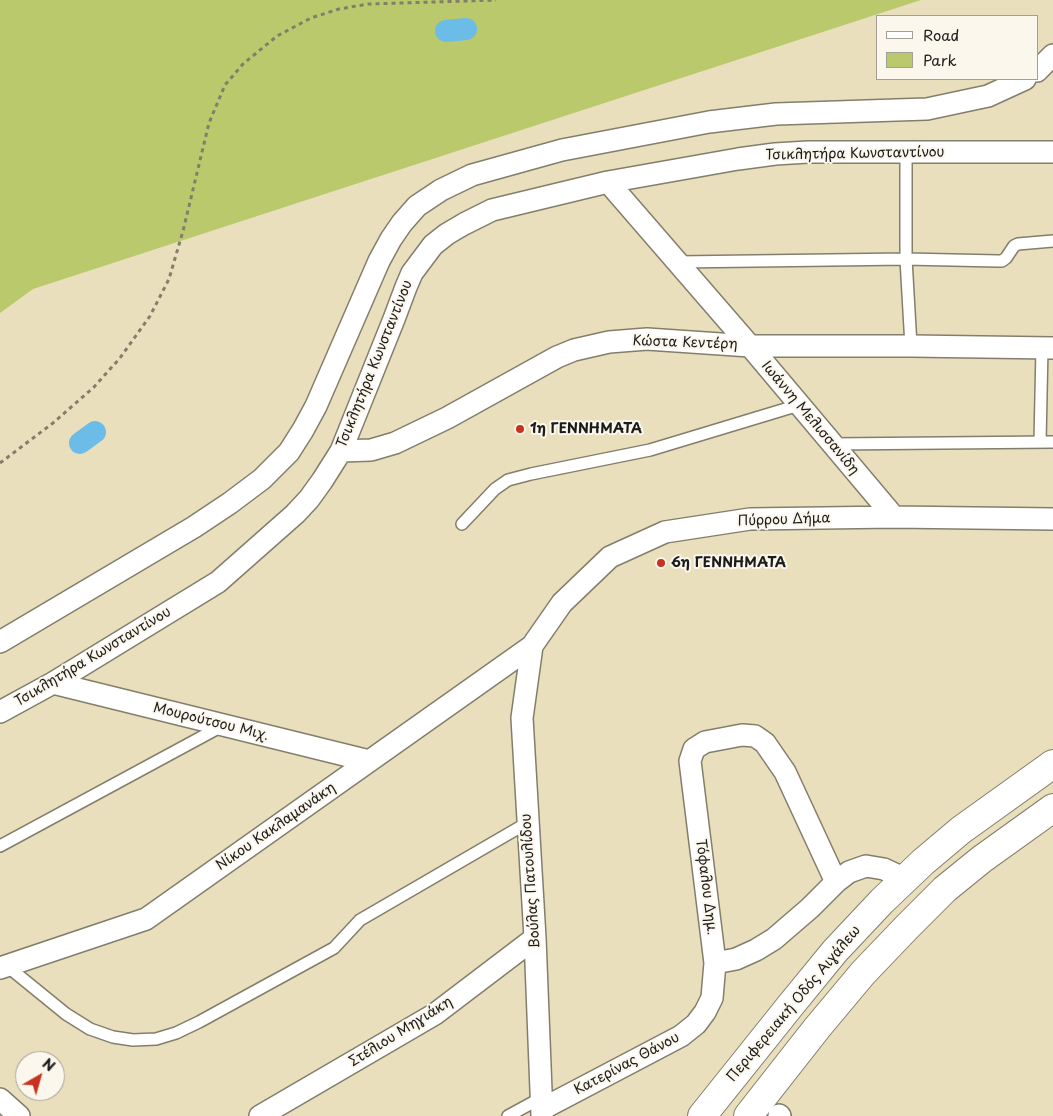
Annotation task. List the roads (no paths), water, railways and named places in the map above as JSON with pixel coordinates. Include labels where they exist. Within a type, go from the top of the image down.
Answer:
[{"type":"main road","name":"Περιφερειακή Οδός Αιγάλεω","points":[[702,1116],[835,951],[882,901],[923,862],[961,830],[1053,764]]},
{"type":"main road","points":[[748,1116],[863,973],[907,927],[945,890],[982,859],[1053,808]]},
{"type":"street","points":[[1038,69],[1053,55]]},
{"type":"street","points":[[0,642],[194,527],[230,503],[262,478],[289,452],[316,406],[379,260],[391,239],[417,206],[441,190],[472,175],[562,150],[592,144],[709,122],[767,116],[927,109],[988,96],[1023,80]]},
{"type":"street","name":"Τσικλητήρα Κωνσταντίνου","points":[[0,712],[53,683],[218,582],[295,514],[309,499],[341,451],[412,273],[433,245],[455,229],[492,210],[608,182],[775,154],[808,152],[1053,152]]},
{"type":"street","name":"Ιωάννη Μελισσανίδη","points":[[608,182],[750,346],[894,517]]},
{"type":"street","name":"Κώστα Κεντέρη","points":[[341,451],[371,450],[396,443],[447,418],[557,357],[574,350],[609,342],[647,339],[750,346],[1048,348]]},
{"type":"street","name":"Πύρρου Δήμα","points":[[532,646],[562,603],[610,557],[665,532],[750,519],[894,517],[1053,519]]},
{"type":"street","name":"Νίκου Κακλαμανάκη","points":[[4,967],[146,919],[532,646]]},
{"type":"street","name":"Βούλας Πατουλίδου","points":[[532,646],[522,718],[535,938],[542,1108]]},
{"type":"street","name":"Μουρούτσου Μιχ.","points":[[53,683],[369,761]]},
{"type":"street","name":"Τόφαλου Δημ.","points":[[705,1012],[712,998],[715,963],[690,762],[694,749],[705,742],[742,735],[755,736],[765,743],[785,772],[836,882]]},
{"type":"street","points":[[715,963],[736,959],[774,939],[849,872],[866,866],[884,869],[905,880]]},
{"type":"street","name":"Στέλιου Μηγιάκη","points":[[260,1116],[436,1014],[535,938]]},
{"type":"street","name":"Κατερίνας Θάνου","points":[[542,1108],[681,1036],[696,1024],[705,1012]]},
{"type":"street","points":[[0,1099],[19,1116]]},
{"type":"lane","points":[[906,152],[906,259],[911,346]]},
{"type":"lane","points":[[678,262],[906,259],[1002,260],[1018,244],[1053,241]]},
{"type":"lane","points":[[1040,442],[1048,348]]},
{"type":"lane","points":[[462,524],[495,489],[508,480],[650,450],[799,405]]},
{"type":"lane","points":[[832,444],[1053,442]]},
{"type":"lane","points":[[0,846],[223,725]]},
{"type":"lane","points":[[4,967],[66,1014],[90,1029],[112,1037],[133,1040],[156,1039],[176,1034],[334,948],[360,920],[527,823]]},
{"type":"lane","points":[[508,1116],[542,1108]]},
{"type":"waterway","points":[[446,31],[466,29]]},
{"type":"waterway","points":[[80,443],[95,432]]},
{"type":"place","name":"1η ΓΕΝΝΗΜΑΤΑ","points":[[520,429]]},
{"type":"place","name":"6η ΓΕΝΝΗΜΑΤΑ","points":[[661,563]]}]
